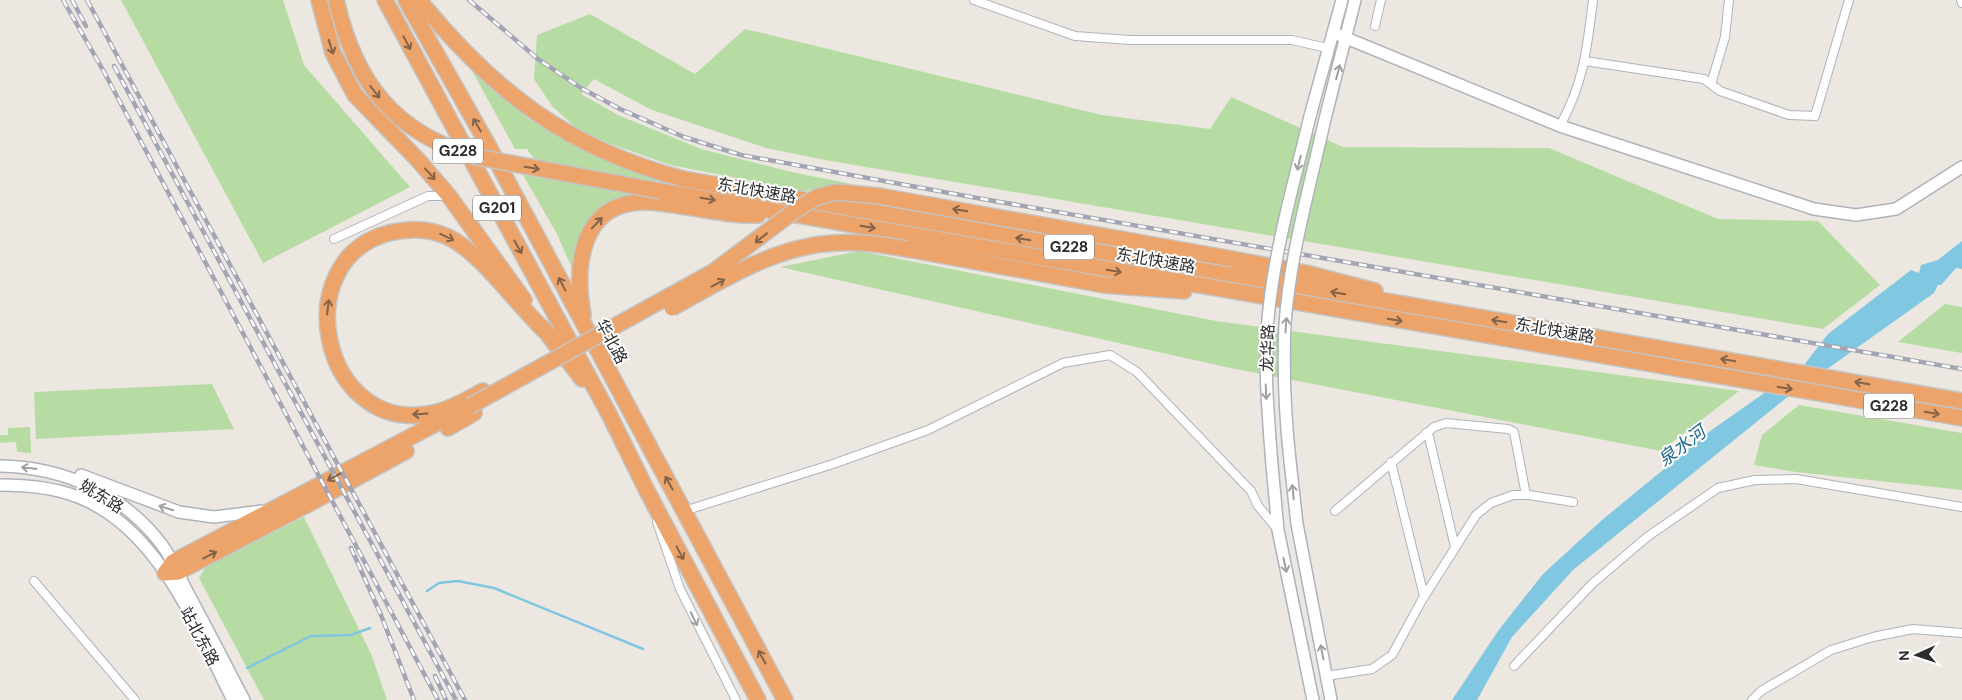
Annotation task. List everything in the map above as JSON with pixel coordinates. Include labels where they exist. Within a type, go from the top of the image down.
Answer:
[{"type":"highway","points":[[319,0],[333,53],[355,95],[449,196],[488,247],[548,334],[610,416]]},
{"type":"highway","name":"东北快速路","points":[[336,0],[344,34],[362,75],[387,108],[420,134],[456,151],[477,157],[789,214],[1962,418]]},
{"type":"highway","name":"G201","points":[[385,0],[610,416],[647,491],[758,700]]},
{"type":"highway","name":"华北路","points":[[406,0],[488,145],[785,700]]},
{"type":"highway","name":"东北快速路","points":[[419,0],[470,60],[535,113],[591,146],[665,174],[712,185],[1962,400]]},
{"type":"highway","points":[[172,569],[283,504],[470,406],[713,272],[806,202],[837,192],[879,196],[1332,279],[1429,309]]},
{"type":"highway","points":[[590,336],[581,300],[580,261],[586,237],[600,219],[609,212],[630,203],[648,202],[733,215],[789,214]]},
{"type":"highway","points":[[470,406],[427,414],[400,414],[382,408],[365,398],[346,380],[338,367],[330,347],[326,326],[327,310],[329,298],[341,270],[359,247],[385,234],[410,229],[429,231],[448,237],[473,255],[526,315],[548,334]]},
{"type":"highway","points":[[172,569],[312,502],[470,406],[770,257],[801,247],[835,242],[871,244],[1104,285],[1237,292]]},
{"type":"street","points":[[974,0],[1075,36],[1130,40],[1292,40],[1327,48]]},
{"type":"street","name":"龙华路","points":[[1313,700],[1278,530],[1266,392],[1269,309],[1276,265],[1310,116],[1327,48],[1334,33],[1342,0]]},
{"type":"street","name":"龙华路","points":[[1331,700],[1297,524],[1285,393],[1286,323],[1293,265],[1325,119],[1355,0]]},
{"type":"street","points":[[1375,26],[1381,0]]},
{"type":"street","points":[[1560,126],[1574,100],[1585,61],[1593,0]]},
{"type":"street","points":[[1710,84],[1725,36],[1729,0]]},
{"type":"street","points":[[1585,61],[1704,79],[1720,91],[1789,116],[1814,116],[1849,0]]},
{"type":"street","points":[[1334,33],[1560,126],[1814,209],[1856,215],[1896,209],[1962,167]]},
{"type":"street","points":[[334,239],[428,196],[449,196]]},
{"type":"street","points":[[684,510],[833,464],[928,430],[1063,364],[1110,355],[1137,372],[1251,491],[1258,506],[1278,530]]},
{"type":"street","points":[[1335,511],[1426,433],[1434,427],[1446,423],[1508,429],[1514,432],[1526,495]]},
{"type":"street","points":[[1426,433],[1429,437],[1455,547]]},
{"type":"street","points":[[1391,462],[1424,596]]},
{"type":"street","name":"姚东路","points":[[0,466],[52,472],[87,484],[118,503],[148,529],[172,569]]},
{"type":"street","points":[[52,472],[92,478],[162,507],[197,516],[251,514],[283,504]]},
{"type":"street","points":[[1514,666],[1592,584],[1647,537],[1718,488],[1755,480],[1796,479],[1962,507]]},
{"type":"street","name":"姚东路","points":[[0,485],[59,490],[94,504],[126,527],[172,569]]},
{"type":"street","points":[[647,491],[680,589],[736,700]]},
{"type":"street","points":[[1326,676],[1372,669],[1392,655],[1424,596],[1455,547],[1476,515],[1491,504],[1513,495],[1526,495],[1573,502]]},
{"type":"street","name":"站北东路","points":[[172,569],[233,700]]},
{"type":"street","name":"站北东路","points":[[172,569],[244,700]]},
{"type":"street","points":[[34,581],[135,700]]},
{"type":"street","points":[[1752,700],[1761,691],[1831,650],[1913,629],[1962,633]]},
{"type":"green space","points":[[121,0],[283,0],[304,65],[410,187],[263,263]]},
{"type":"green space","points":[[590,14],[695,74],[745,29],[1102,115],[1210,129],[1231,97],[1343,147],[1549,148],[1718,219],[1818,221],[1880,285],[1823,329],[825,160],[766,148],[652,110],[594,79],[581,94],[618,115],[701,149],[796,173],[852,184],[804,191],[670,165],[611,144],[577,129],[552,106],[534,79],[537,35]]},
{"type":"green space","points":[[470,67],[530,120],[608,159],[662,183],[536,162],[527,149],[515,149]]},
{"type":"green space","points":[[523,175],[646,196],[604,208],[574,273],[557,234]]},
{"type":"green space","points":[[859,251],[1216,321],[1739,391],[1661,451],[1230,368],[780,267]]},
{"type":"green space","points":[[1945,304],[1962,307],[1962,353],[1898,342]]},
{"type":"green space","points":[[212,384],[234,429],[36,439],[34,392]]},
{"type":"green space","points":[[1799,405],[1962,433],[1962,490],[1796,472],[1754,465],[1762,435]]},
{"type":"green space","points":[[30,427],[31,453],[17,452],[16,442],[0,443],[0,435],[8,435],[8,428]]},
{"type":"green space","points":[[304,517],[372,656],[387,700],[264,700],[199,578],[206,566]]},
{"type":"water","name":"泉水河","points":[[1962,241],[1962,269],[1956,268],[1941,285],[1938,285],[1934,293],[1785,399],[1573,570],[1512,637],[1477,700],[1452,700],[1498,631],[1543,574],[1602,520],[1713,429],[1804,365],[1828,334],[1911,270],[1919,273],[1921,265],[1938,260]]},
{"type":"waterway","points":[[427,591],[439,583],[458,581],[494,588],[643,649]]},
{"type":"waterway","points":[[247,668],[311,636],[351,635],[370,628]]},
{"type":"railway","points":[[63,0],[103,70],[438,700]]},
{"type":"railway","points":[[72,0],[86,26]]},
{"type":"railway","points":[[87,0],[465,700]]},
{"type":"railway","points":[[469,0],[538,59],[581,88],[620,109],[684,137],[741,155],[977,198],[1962,369]]},
{"type":"railway","points":[[114,66],[456,700]]},
{"type":"railway","points":[[351,548],[381,615],[414,700]]},
{"type":"railway","points":[[435,676],[446,700]]}]
